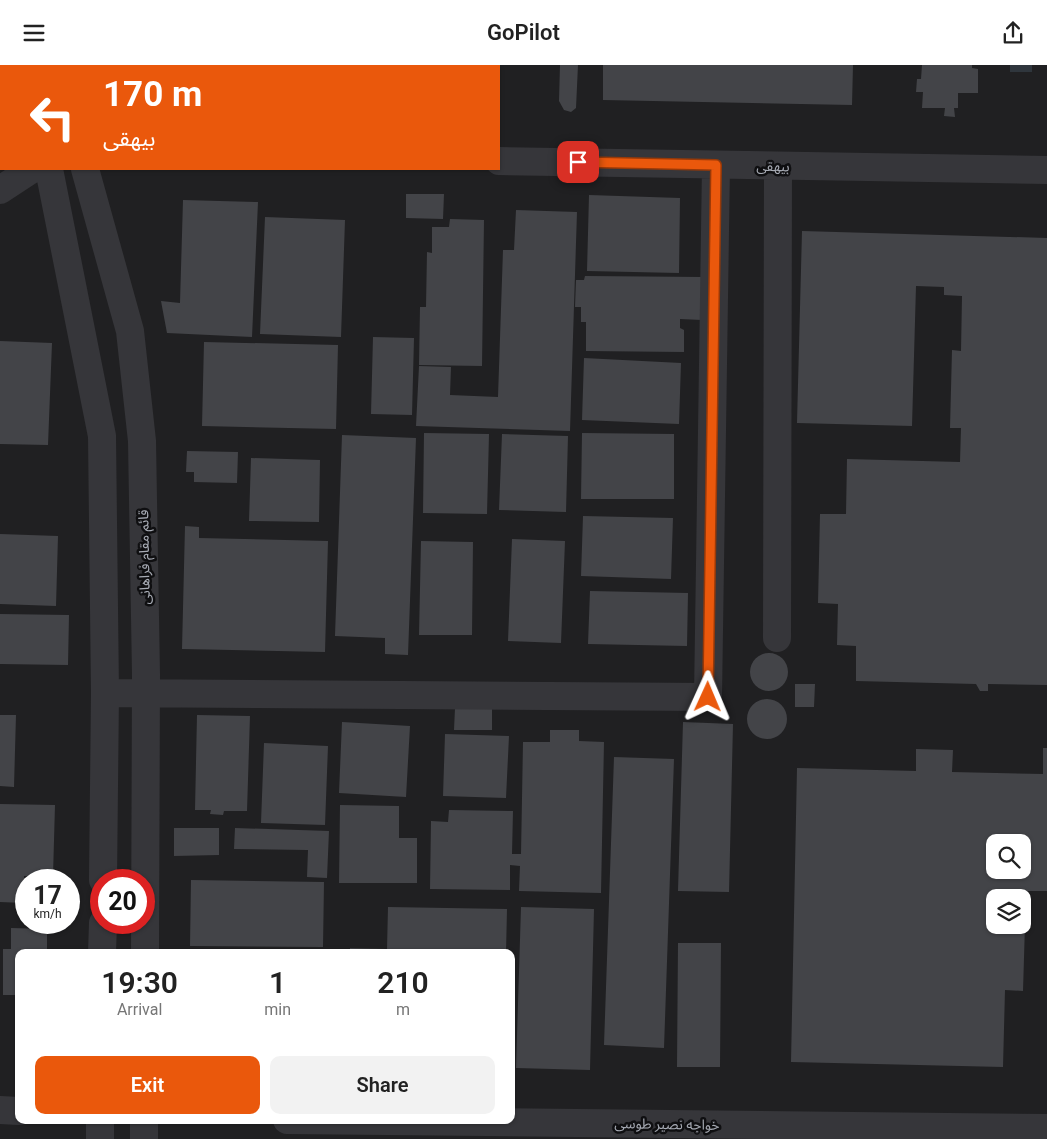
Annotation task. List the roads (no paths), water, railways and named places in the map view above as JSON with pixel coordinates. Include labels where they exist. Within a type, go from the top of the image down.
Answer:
[{"type":"street","name":"بیهقی","points":[[500,161],[1047,170]]},
{"type":"street","points":[[105,693],[708,697],[716,165]]},
{"type":"street","points":[[777,638],[778,166]]},
{"type":"street","points":[[0,190],[30,170]]},
{"type":"street","points":[[49,170],[102,436],[105,693],[103,869]]},
{"type":"street","name":"قائم مقام فراهانی","points":[[85,170],[130,331],[142,441],[146,693],[145,949]]},
{"type":"street","points":[[102,934],[102,949]]},
{"type":"street","points":[[0,1111],[15,1111]]},
{"type":"street","name":"خواجه نصیر طوسی","points":[[515,1122],[1047,1128]]},
{"type":"street","points":[[100,1124],[100,1139]]},
{"type":"street","points":[[144,1124],[144,1139]]}]
